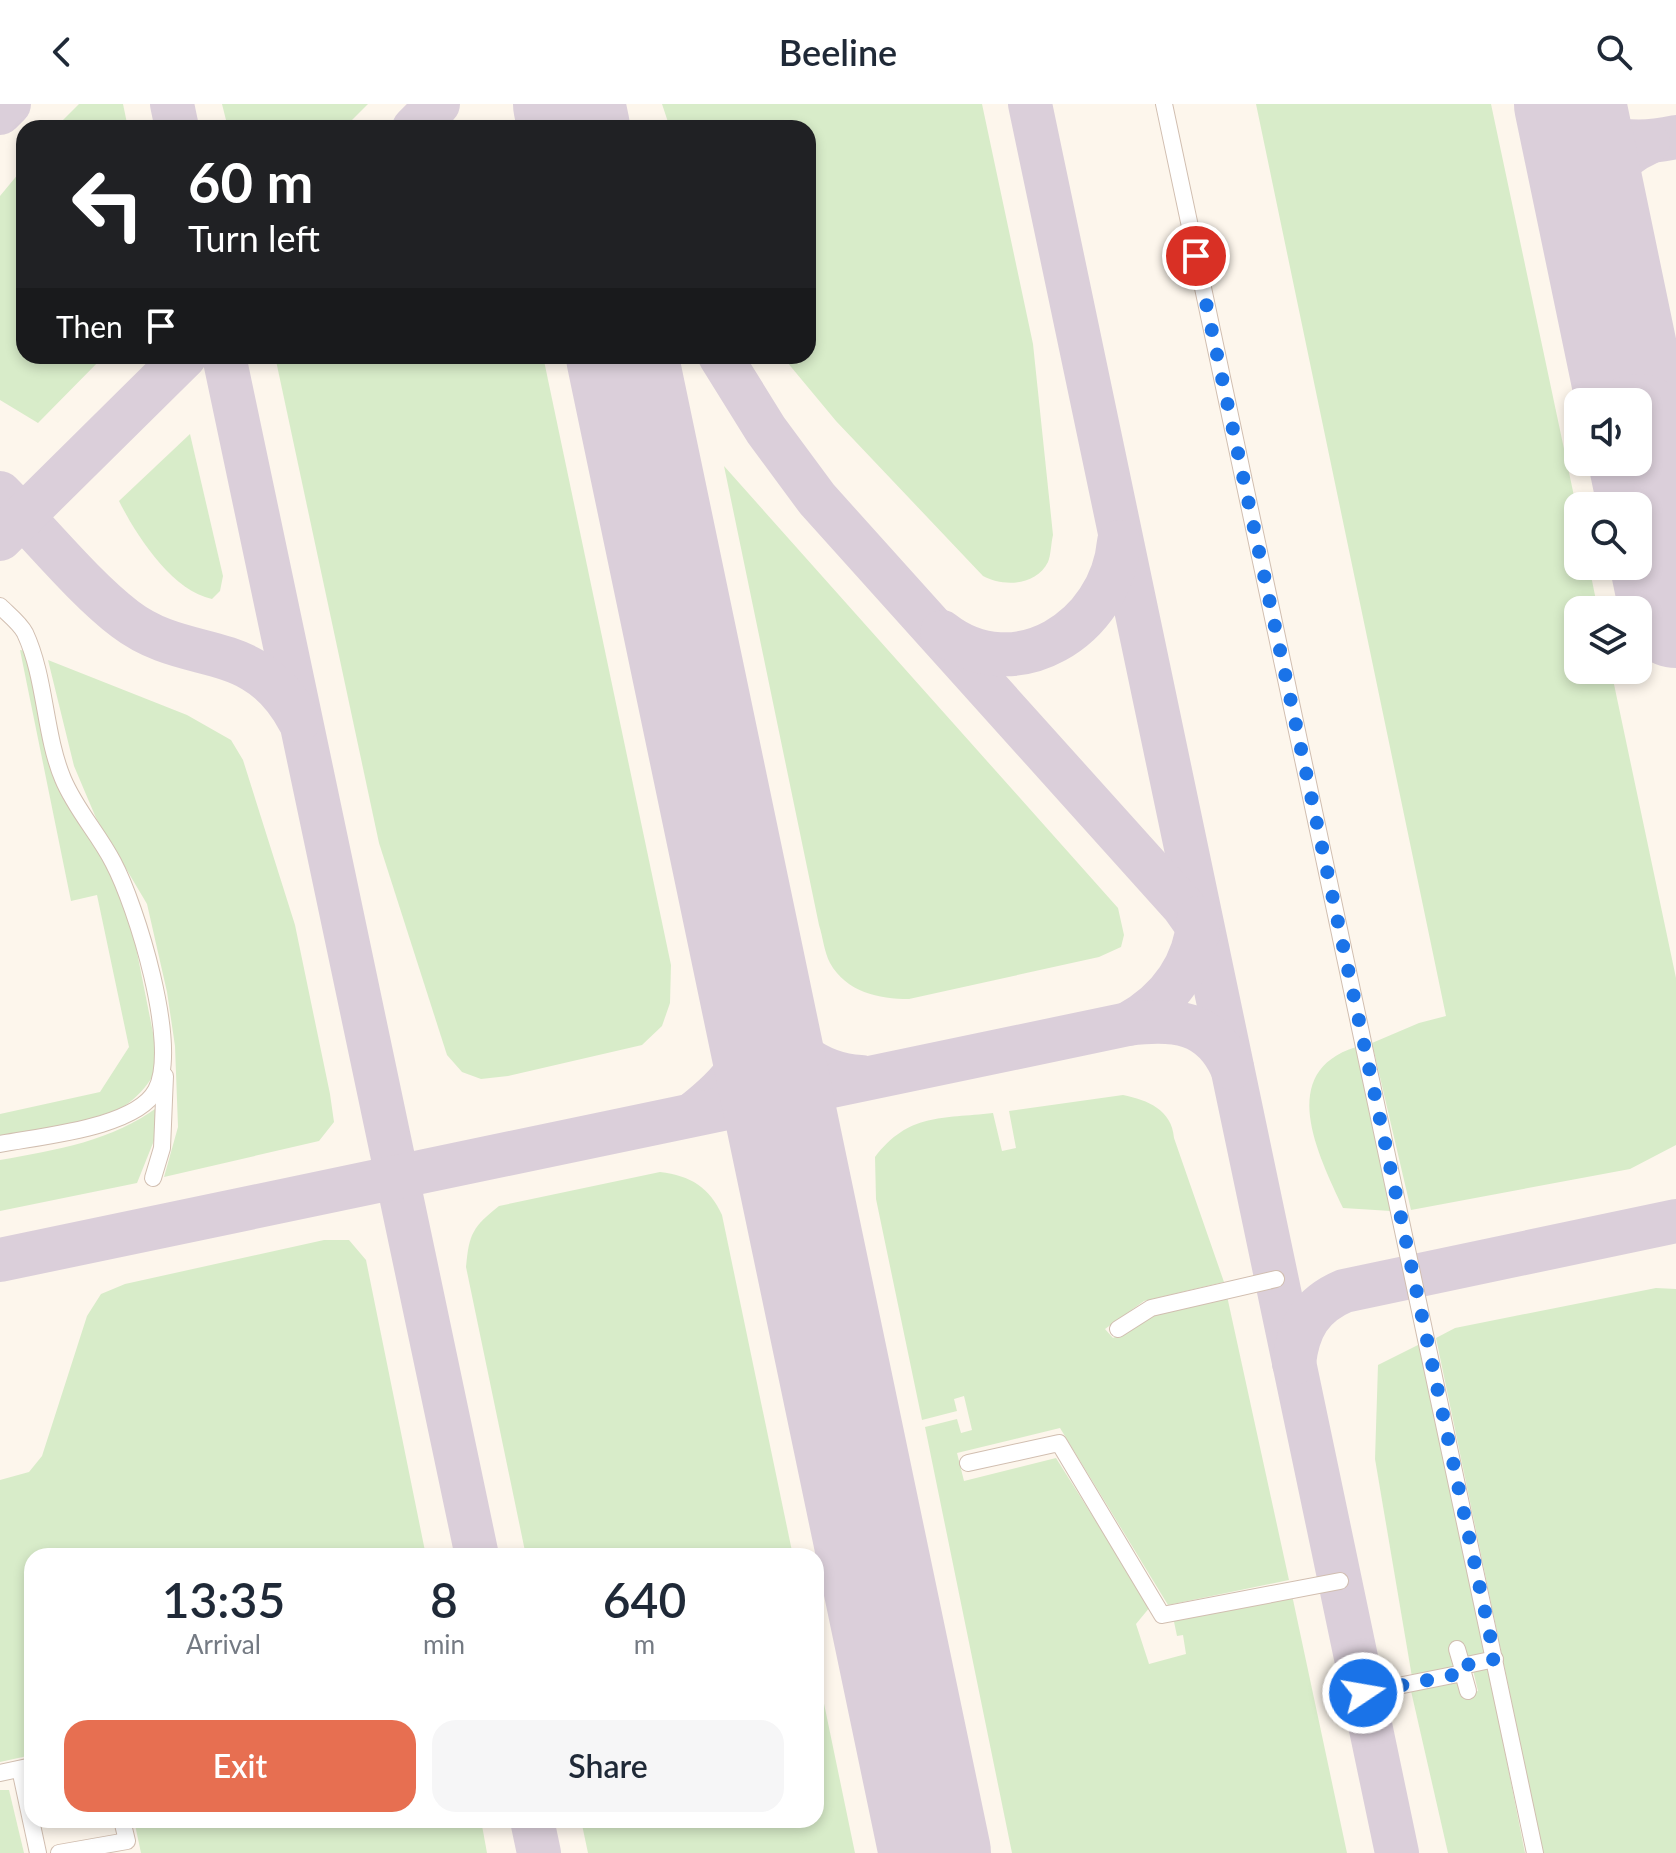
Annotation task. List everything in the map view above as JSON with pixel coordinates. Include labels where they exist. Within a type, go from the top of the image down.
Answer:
[{"type":"lane","points":[[1164,104],[1535,1853]]},
{"type":"lane","points":[[0,606],[24,631],[62,776],[82,818],[112,859],[134,907],[150,968],[165,1062],[162,1148],[153,1178]]},
{"type":"lane","points":[[0,1144],[83,1128],[135,1111],[156,1091],[165,1062]]},
{"type":"lane","points":[[1118,1329],[1151,1308],[1276,1279]]},
{"type":"lane","points":[[968,1463],[1059,1443],[1162,1615],[1340,1581]]},
{"type":"lane","points":[[1457,1649],[1468,1691]]},
{"type":"lane","points":[[1363,1693],[1462,1670],[1495,1659]]},
{"type":"lane","points":[[0,1773],[24,1768]]},
{"type":"lane","points":[[34,1828],[38,1853]]},
{"type":"lane","points":[[59,1853],[129,1847]]},
{"type":"green space","points":[[79,104],[123,104],[126,120],[63,120]]},
{"type":"green space","points":[[222,104],[368,104],[352,120],[226,120]]},
{"type":"green space","points":[[662,104],[982,104],[1033,344],[1053,535],[1048,562],[1036,576],[1009,583],[983,576],[836,421],[789,364],[816,364],[816,120],[667,120]]},
{"type":"green space","points":[[1256,104],[1491,104],[1564,449],[1564,476],[1570,476],[1573,492],[1564,492],[1564,580],[1592,580],[1595,596],[1564,596],[1564,684],[1614,684],[1676,978],[1676,1145],[1630,1169],[1411,1210],[1372,1043],[1419,1023],[1446,1016]]},
{"type":"green space","points":[[16,177],[16,364],[96,364],[38,423],[0,400],[0,196]]},
{"type":"green space","points":[[277,364],[545,364],[671,965],[670,1003],[662,1026],[642,1045],[508,1076],[481,1079],[462,1072],[447,1055],[379,843]]},
{"type":"green space","points":[[190,434],[223,576],[220,591],[212,599],[197,594],[169,573],[145,545],[119,501]]},
{"type":"green space","points":[[724,466],[1118,908],[1124,935],[1121,947],[1099,957],[909,999],[864,992],[837,973],[828,959],[819,925]]},
{"type":"green space","points":[[20,650],[26,651],[76,819],[114,877],[129,912],[159,1063],[148,1084],[113,1113],[69,1130],[0,1147],[0,1114],[100,1092],[129,1047],[97,895],[71,901]]},
{"type":"green space","points":[[48,660],[187,715],[231,740],[243,760],[295,925],[330,1094],[334,1122],[319,1141],[164,1177],[178,1127],[175,1046],[167,992],[147,904],[96,818],[74,766]]},
{"type":"green space","points":[[1356,1047],[1391,1211],[1343,1208],[1323,1164],[1310,1117],[1310,1095],[1317,1075],[1331,1059]]},
{"type":"green space","points":[[1123,1095],[1150,1103],[1169,1120],[1224,1282],[1144,1301],[1105,1329],[1113,1338],[1153,1314],[1227,1296],[1289,1580],[1168,1605],[1060,1428],[957,1453],[964,1481],[1056,1458],[1150,1607],[1136,1624],[1149,1664],[1186,1654],[1183,1635],[1177,1636],[1173,1617],[1292,1595],[1347,1853],[1012,1853],[925,1427],[957,1419],[961,1433],[972,1430],[964,1396],[954,1399],[957,1411],[922,1420],[876,1199],[875,1157],[900,1132],[914,1125],[942,1118],[993,1113],[1002,1151],[1016,1148],[1009,1111]]},
{"type":"green space","points":[[159,1106],[157,1133],[137,1183],[0,1211],[0,1160],[63,1148],[103,1136]]},
{"type":"green space","points":[[660,1172],[690,1180],[711,1197],[722,1215],[791,1548],[524,1548],[466,1267],[474,1232],[499,1206]]},
{"type":"green space","points":[[324,1240],[349,1240],[366,1260],[424,1548],[24,1548],[24,1757],[0,1762],[0,1480],[29,1472],[42,1456],[87,1316],[101,1294],[125,1284]]},
{"type":"green space","points":[[1656,1288],[1676,1289],[1676,1853],[1543,1853],[1436,1338],[1455,1328]]},
{"type":"green space","points":[[1420,1344],[1485,1655],[1457,1667],[1412,1677],[1375,1459],[1378,1365]]},
{"type":"green space","points":[[1488,1667],[1525,1853],[1448,1853],[1411,1691],[1456,1679],[1464,1695],[1478,1691],[1473,1670]]},
{"type":"green space","points":[[824,1704],[855,1853],[588,1853],[583,1828],[824,1828]]},
{"type":"green space","points":[[0,1790],[9,1790],[24,1853],[0,1853]]},
{"type":"green space","points":[[136,1828],[482,1828],[487,1853],[141,1853]]},
{"type":"taxiway","points":[[0,113],[9,104]]},
{"type":"taxiway","points":[[172,104],[175,120]]},
{"type":"taxiway","points":[[422,120],[438,104]]},
{"type":"taxiway","points":[[545,104],[559,120]]},
{"type":"taxiway","points":[[597,104],[604,120]]},
{"type":"taxiway","points":[[1030,104],[1397,1853]]},
{"type":"taxiway","points":[[1575,104],[1595,128],[1619,139],[1646,141],[1676,137]]},
{"type":"taxiway","points":[[1594,223],[1599,197],[1609,175],[1625,157],[1648,143]]},
{"type":"taxiway","points":[[0,539],[177,364]]},
{"type":"taxiway","points":[[226,364],[475,1548]]},
{"type":"taxiway","points":[[725,364],[766,430],[817,499],[1183,906],[1200,930]]},
{"type":"taxiway","points":[[0,493],[77,576],[125,619],[149,634],[241,664],[262,676],[281,694],[299,720]]},
{"type":"taxiway","points":[[942,632],[970,648],[999,654],[1028,652],[1055,641],[1079,624],[1098,601],[1112,573],[1119,542]]},
{"type":"taxiway","points":[[1128,1024],[1156,1004],[1186,967],[1199,918]]},
{"type":"taxiway","points":[[759,1008],[779,1034],[814,1064],[844,1075],[861,1077]]},
{"type":"taxiway","points":[[693,1114],[720,1091],[738,1068],[751,1043],[759,1008]]},
{"type":"taxiway","points":[[0,1260],[1128,1024],[1161,1022],[1189,1026],[1213,1040],[1232,1068]]},
{"type":"taxiway","points":[[1294,1363],[1299,1339],[1308,1319],[1323,1303],[1344,1291],[1676,1221]]},
{"type":"taxiway","points":[[534,1828],[539,1853]]},
{"type":"runway","points":[[569,104],[572,120]]},
{"type":"runway","points":[[1570,104],[1629,388]]},
{"type":"runway","points":[[624,364],[935,1853]]},
{"type":"runway","points":[[1648,476],[1676,612]]},
{"type":"route","points":[[1196,256],[1495,1659],[1462,1666],[1463,1673],[1363,1693]]}]
